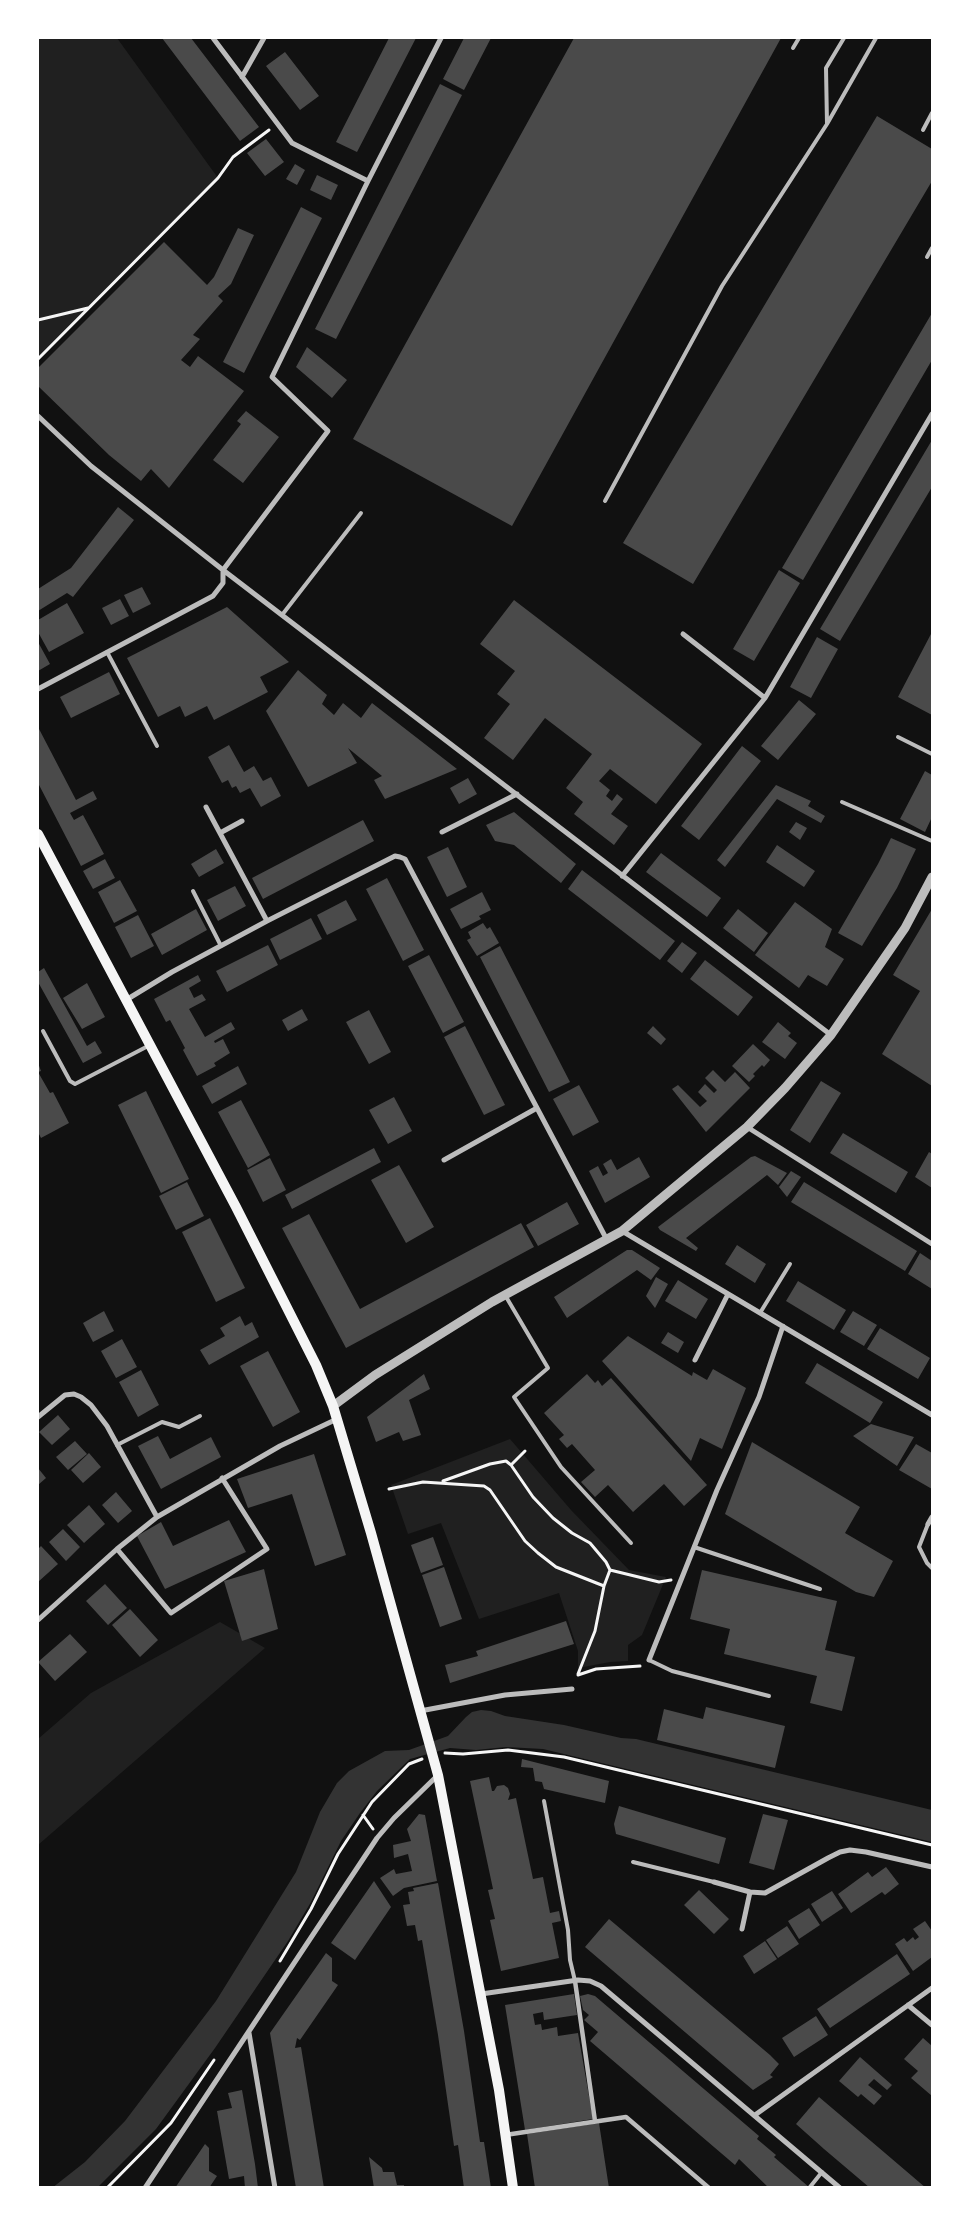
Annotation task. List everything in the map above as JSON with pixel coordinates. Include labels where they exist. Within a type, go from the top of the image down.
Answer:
[{"type":"main road","points":[[38,838],[236,1207],[316,1364],[333,1406],[437,1771],[481,1994],[506,2135],[513,2188]]},
{"type":"street","points":[[213,38],[292,143],[368,181]]},
{"type":"street","points":[[242,77],[264,38]]},
{"type":"street","points":[[38,689],[213,596],[223,583],[223,570],[328,431],[272,377],[368,181],[441,38]]},
{"type":"street","points":[[622,876],[765,698],[932,414]]},
{"type":"street","points":[[38,416],[91,466],[223,570],[831,1035]]},
{"type":"street","points":[[683,634],[765,698]]},
{"type":"street","points":[[442,832],[517,794]]},
{"type":"street","points":[[206,807],[267,921]]},
{"type":"street","points":[[220,834],[242,821]]},
{"type":"street","points":[[126,1000],[172,972],[267,921],[396,856],[400,856],[405,859],[607,1240]]},
{"type":"street","points":[[333,1406],[375,1375],[505,1295],[622,1231],[747,1126],[786,1088],[831,1035],[905,928],[932,877]]},
{"type":"street","points":[[444,1160],[537,1108]]},
{"type":"street","points":[[747,1126],[932,1244]]},
{"type":"street","points":[[622,1231],[932,1415]]},
{"type":"street","points":[[696,1360],[728,1294]]},
{"type":"street","points":[[648,1660],[694,1547],[759,1398],[783,1326]]},
{"type":"street","points":[[38,1417],[65,1395],[74,1394],[91,1405],[107,1426],[157,1517]]},
{"type":"street","points":[[38,1620],[117,1549],[157,1517],[222,1478],[336,1418]]},
{"type":"street","points":[[117,1549],[172,1613],[259,1555],[266,1549],[222,1478]]},
{"type":"street","points":[[928,1524],[932,1517]]},
{"type":"street","points":[[421,1715],[505,1694],[572,1689]]},
{"type":"street","points":[[145,2188],[379,1836],[437,1771]]},
{"type":"street","points":[[714,1882],[750,1892],[765,1893],[828,1858],[840,1852],[850,1850],[932,1867]]},
{"type":"street","points":[[742,1929],[750,1892]]},
{"type":"street","points":[[575,1981],[595,2121]]},
{"type":"street","points":[[481,1994],[575,1981],[590,1981],[601,1986],[840,2188]]},
{"type":"street","points":[[755,2115],[932,1988]]},
{"type":"street","points":[[908,2005],[932,2025]]},
{"type":"street","points":[[249,2033],[275,2188]]},
{"type":"street","points":[[506,2135],[626,2117],[709,2188]]},
{"type":"lane","points":[[793,48],[800,38]]},
{"type":"lane","points":[[827,124],[826,68],[844,38]]},
{"type":"lane","points":[[605,500],[722,286],[827,124],[876,38]]},
{"type":"lane","points":[[923,130],[932,113]]},
{"type":"lane","points":[[927,257],[932,248]]},
{"type":"lane","points":[[282,615],[361,513]]},
{"type":"lane","points":[[107,652],[157,746]]},
{"type":"lane","points":[[898,737],[932,754]]},
{"type":"lane","points":[[842,802],[932,841]]},
{"type":"lane","points":[[193,891],[221,946]]},
{"type":"lane","points":[[43,1031],[70,1081],[74,1084],[150,1045]]},
{"type":"lane","points":[[760,1313],[790,1264]]},
{"type":"lane","points":[[505,1295],[548,1368],[514,1398],[561,1467],[631,1543]]},
{"type":"lane","points":[[117,1445],[162,1422],[179,1427],[200,1416]]},
{"type":"lane","points":[[928,1524],[919,1547],[926,1563],[932,1568]]},
{"type":"lane","points":[[694,1547],[820,1589]]},
{"type":"lane","points":[[648,1660],[672,1671],[769,1696]]},
{"type":"lane","points":[[544,1801],[568,1930],[570,1960],[575,1981]]},
{"type":"lane","points":[[633,1862],[714,1882]]},
{"type":"lane","points":[[810,2187],[822,2172]]},
{"type":"path","points":[[38,359],[218,178],[233,157],[278,124]]},
{"type":"path","points":[[38,320],[89,308]]},
{"type":"path","points":[[511,1465],[525,1450]]},
{"type":"path","points":[[439,1482],[490,1464],[506,1462],[511,1465],[534,1497],[553,1518],[572,1533],[590,1543],[606,1562],[610,1570],[604,1586],[595,1630],[572,1689]]},
{"type":"path","points":[[389,1489],[423,1482],[484,1486],[490,1490],[525,1541],[538,1552],[556,1567],[604,1586]]},
{"type":"path","points":[[610,1570],[659,1582],[682,1579]]},
{"type":"path","points":[[578,1674],[596,1669],[646,1666],[648,1660]]},
{"type":"path","points":[[435,1755],[444,1752],[463,1754],[508,1750],[564,1757],[932,1845]]},
{"type":"path","points":[[276,1968],[311,1909],[338,1854],[372,1802],[409,1764],[426,1757]]},
{"type":"path","points":[[107,2188],[171,2123],[219,2053]]},
{"type":"shaded area","points":[[38,38],[117,38],[218,178],[38,359]]},
{"type":"shaded area","points":[[510,1439],[571,1510],[629,1570],[666,1577],[642,1635],[628,1645],[628,1661],[610,1662],[578,1668],[578,1651],[559,1593],[479,1619],[441,1523],[408,1534],[391,1485]]},
{"type":"shaded area","points":[[220,1622],[265,1648],[38,1845],[38,1739],[91,1693]]},
{"type":"shaded area","points":[[481,1710],[505,1716],[564,1725],[621,1738],[636,1739],[932,1810],[932,1842],[543,1749],[506,1747],[476,1750],[450,1748],[410,1759],[377,1791],[360,1813],[341,1841],[311,1902],[288,1941],[215,2048],[156,2129],[98,2187],[52,2188],[85,2162],[125,2121],[216,2001],[296,1872],[320,1812],[337,1783],[349,1771],[385,1751],[409,1750],[448,1736],[472,1712]]},
{"type":"building","points":[[162,38],[191,38],[259,127],[240,141]]},
{"type":"building","points":[[389,38],[416,38],[357,152],[336,142]]},
{"type":"building","points":[[464,38],[491,38],[464,90],[443,79]]},
{"type":"building","points":[[574,38],[781,38],[512,526],[353,439]]},
{"type":"building","points":[[285,52],[319,96],[300,110],[266,66]]},
{"type":"building","points":[[440,84],[462,95],[336,339],[315,329]]},
{"type":"building","points":[[877,116],[932,149],[932,181],[693,584],[623,543]]},
{"type":"building","points":[[266,139],[284,162],[265,176],[247,153]]},
{"type":"building","points":[[295,164],[305,170],[297,185],[286,179]]},
{"type":"building","points":[[317,175],[338,185],[331,200],[310,190]]},
{"type":"building","points":[[301,207],[322,218],[244,373],[223,362]]},
{"type":"building","points":[[238,228],[254,235],[231,284],[218,296],[223,301],[193,335],[200,339],[181,360],[190,367],[198,356],[244,391],[169,488],[151,469],[141,481],[109,455],[38,386],[38,368],[164,242],[207,285],[214,277]]},
{"type":"building","points":[[932,313],[932,360],[803,580],[782,568]]},
{"type":"building","points":[[307,347],[347,380],[332,398],[296,367]]},
{"type":"building","points":[[246,411],[279,437],[243,483],[213,460],[241,424],[237,421]]},
{"type":"building","points":[[932,440],[932,487],[840,641],[820,629]]},
{"type":"building","points":[[118,507],[134,520],[73,597],[67,593],[38,611],[38,589],[71,568]]},
{"type":"building","points":[[779,570],[800,583],[754,661],[733,649]]},
{"type":"building","points":[[142,587],[151,604],[133,613],[124,595]]},
{"type":"building","points":[[120,599],[129,616],[111,625],[102,608]]},
{"type":"building","points":[[514,600],[702,744],[656,804],[610,769],[599,781],[610,790],[606,796],[612,801],[617,794],[623,799],[611,814],[628,826],[614,845],[574,814],[583,802],[566,788],[592,754],[545,718],[513,760],[484,738],[510,704],[497,694],[515,671],[480,644]]},
{"type":"building","points":[[67,603],[84,633],[49,652],[38,632],[38,620]]},
{"type":"building","points":[[227,607],[289,662],[260,677],[268,692],[214,720],[207,706],[185,717],[180,706],[158,717],[127,658]]},
{"type":"building","points":[[932,632],[932,715],[898,697]]},
{"type":"building","points":[[817,637],[838,649],[811,698],[790,687]]},
{"type":"building","points":[[38,642],[50,664],[38,671]]},
{"type":"building","points":[[298,670],[327,695],[322,704],[334,715],[343,703],[361,718],[372,703],[457,769],[385,799],[374,780],[382,776],[348,748],[357,763],[308,787],[266,711]]},
{"type":"building","points":[[109,672],[120,694],[71,718],[60,697]]},
{"type":"building","points":[[799,700],[816,714],[778,760],[761,746]]},
{"type":"building","points":[[38,727],[76,800],[93,791],[97,799],[70,813],[74,820],[83,815],[104,854],[81,866],[38,783]]},
{"type":"building","points":[[229,745],[244,772],[254,766],[263,781],[271,777],[281,796],[261,807],[250,788],[240,793],[236,786],[232,788],[228,780],[222,783],[208,757]]},
{"type":"building","points":[[742,746],[761,761],[699,840],[681,826]]},
{"type":"building","points":[[925,771],[932,775],[932,817],[925,832],[900,819]]},
{"type":"building","points":[[468,778],[477,794],[459,804],[450,788]]},
{"type":"building","points":[[776,785],[811,801],[808,806],[825,816],[821,823],[777,799],[725,867],[717,860]]},
{"type":"building","points":[[514,812],[576,864],[561,883],[514,845],[495,841],[486,825]]},
{"type":"building","points":[[363,820],[374,841],[263,899],[252,878]]},
{"type":"building","points":[[796,822],[807,828],[800,840],[789,832]]},
{"type":"building","points":[[891,838],[916,849],[897,888],[862,946],[838,933]]},
{"type":"building","points":[[777,845],[815,871],[804,887],[766,862]]},
{"type":"building","points":[[448,847],[467,887],[447,897],[427,857]]},
{"type":"building","points":[[216,849],[224,863],[199,877],[191,864]]},
{"type":"building","points":[[661,853],[721,898],[707,917],[646,872]]},
{"type":"building","points":[[105,859],[115,878],[93,889],[83,871]]},
{"type":"building","points":[[582,870],[675,941],[660,960],[568,889]]},
{"type":"building","points":[[387,878],[424,950],[403,961],[366,889]]},
{"type":"building","points":[[120,880],[137,911],[114,923],[98,892]]},
{"type":"building","points":[[235,886],[246,906],[218,921],[207,900]]},
{"type":"building","points":[[482,892],[491,910],[479,916],[481,919],[461,929],[450,909]]},
{"type":"building","points":[[346,900],[357,920],[327,935],[317,915]]},
{"type":"building","points":[[795,902],[832,929],[825,947],[844,959],[827,986],[808,975],[799,988],[755,955]]},
{"type":"building","points":[[196,909],[207,930],[162,955],[151,934]]},
{"type":"building","points":[[738,909],[768,933],[754,952],[723,928]]},
{"type":"building","points":[[932,909],[932,1086],[882,1054],[920,991],[893,975]]},
{"type":"building","points":[[138,915],[154,946],[131,958],[115,927]]},
{"type":"building","points":[[311,918],[322,939],[280,960],[270,939]]},
{"type":"building","points":[[483,923],[487,929],[490,927],[499,943],[477,956],[467,940],[471,938],[468,932]]},
{"type":"building","points":[[682,942],[697,953],[682,973],[667,961]]},
{"type":"building","points":[[268,945],[278,965],[227,992],[216,971]]},
{"type":"building","points":[[500,946],[570,1082],[549,1092],[480,957]]},
{"type":"building","points":[[429,955],[464,1022],[443,1033],[408,966]]},
{"type":"building","points":[[705,960],[753,997],[738,1016],[690,979]]},
{"type":"building","points":[[44,968],[87,1046],[95,1041],[102,1053],[83,1063],[38,982],[38,972]]},
{"type":"building","points":[[198,975],[201,981],[189,988],[194,998],[202,994],[206,1000],[189,1009],[205,1037],[231,1022],[235,1029],[214,1041],[215,1043],[223,1039],[230,1053],[214,1063],[216,1066],[197,1076],[170,1020],[166,1022],[154,999]]},
{"type":"building","points":[[87,983],[105,1017],[82,1029],[63,998]]},
{"type":"building","points":[[302,1009],[308,1020],[288,1031],[282,1020]]},
{"type":"building","points":[[369,1010],[391,1052],[369,1064],[346,1022]]},
{"type":"building","points":[[778,1022],[791,1033],[788,1036],[797,1043],[785,1059],[762,1042]]},
{"type":"building","points":[[465,1026],[505,1105],[484,1115],[444,1037]]},
{"type":"building","points":[[653,1026],[666,1039],[661,1045],[647,1033]]},
{"type":"building","points":[[753,1044],[770,1060],[764,1067],[762,1065],[753,1074],[755,1076],[749,1082],[732,1066]]},
{"type":"building","points":[[238,1066],[247,1084],[212,1104],[202,1086]]},
{"type":"building","points":[[713,1070],[725,1082],[735,1072],[750,1088],[706,1132],[672,1089],[678,1085],[700,1107],[707,1101],[698,1092],[705,1084],[714,1093],[717,1090],[705,1078]]},
{"type":"building","points":[[38,1072],[50,1093],[53,1092],[69,1123],[41,1138],[38,1132]]},
{"type":"building","points":[[821,1081],[841,1093],[810,1143],[790,1130]]},
{"type":"building","points":[[579,1085],[599,1122],[573,1136],[553,1099]]},
{"type":"building","points":[[146,1091],[189,1179],[161,1193],[118,1105]]},
{"type":"building","points":[[394,1097],[412,1131],[388,1144],[369,1110]]},
{"type":"building","points":[[241,1100],[270,1155],[248,1168],[218,1112]]},
{"type":"building","points":[[843,1133],[908,1172],[896,1193],[830,1153]]},
{"type":"building","points":[[374,1148],[381,1162],[292,1209],[285,1195]]},
{"type":"building","points":[[929,1152],[932,1154],[932,1188],[915,1177]]},
{"type":"building","points":[[755,1156],[787,1173],[778,1185],[767,1175],[686,1238],[698,1248],[696,1251],[660,1230],[658,1227],[751,1157]]},
{"type":"building","points":[[639,1157],[650,1177],[605,1203],[589,1171],[598,1166],[603,1176],[608,1173],[603,1164],[611,1159],[617,1170]]},
{"type":"building","points":[[270,1158],[286,1190],[263,1202],[247,1170]]},
{"type":"building","points":[[399,1165],[434,1227],[406,1243],[371,1180]]},
{"type":"building","points":[[791,1171],[801,1177],[787,1197],[779,1187]]},
{"type":"building","points":[[187,1182],[204,1216],[176,1230],[159,1196]]},
{"type":"building","points":[[804,1182],[917,1251],[905,1271],[791,1202]]},
{"type":"building","points":[[567,1202],[579,1224],[538,1246],[526,1225]]},
{"type":"building","points":[[309,1214],[360,1309],[521,1223],[534,1247],[346,1348],[282,1228]]},
{"type":"building","points":[[210,1218],[245,1288],[216,1302],[182,1232]]},
{"type":"building","points":[[737,1245],[766,1264],[755,1283],[725,1264]]},
{"type":"building","points":[[627,1250],[632,1250],[660,1268],[651,1280],[637,1270],[567,1318],[554,1297]]},
{"type":"building","points":[[920,1253],[932,1261],[932,1289],[908,1274]]},
{"type":"building","points":[[656,1277],[668,1284],[655,1308],[646,1296]]},
{"type":"building","points":[[678,1280],[708,1299],[696,1319],[665,1301]]},
{"type":"building","points":[[798,1281],[846,1310],[834,1330],[786,1301]]},
{"type":"building","points":[[104,1311],[114,1331],[93,1342],[83,1323]]},
{"type":"building","points":[[853,1311],[877,1325],[864,1346],[840,1332]]},
{"type":"building","points":[[240,1316],[245,1326],[252,1322],[259,1337],[209,1365],[200,1350],[225,1336],[220,1328]]},
{"type":"building","points":[[880,1328],[930,1358],[918,1379],[867,1349]]},
{"type":"building","points":[[668,1332],[684,1342],[678,1353],[661,1343]]},
{"type":"building","points":[[628,1336],[692,1376],[693,1372],[707,1380],[713,1369],[746,1388],[722,1449],[700,1438],[691,1461],[602,1361]]},
{"type":"building","points":[[122,1339],[137,1367],[116,1378],[101,1351]]},
{"type":"building","points":[[268,1351],[300,1412],[273,1427],[240,1366]]},
{"type":"building","points":[[817,1363],[883,1402],[870,1423],[805,1383]]},
{"type":"building","points":[[141,1370],[159,1405],[138,1417],[119,1382]]},
{"type":"building","points":[[424,1374],[430,1389],[409,1400],[421,1435],[403,1441],[399,1432],[376,1442],[367,1417]]},
{"type":"building","points":[[587,1374],[595,1383],[598,1380],[602,1386],[611,1378],[707,1485],[684,1506],[664,1484],[633,1512],[608,1485],[595,1497],[581,1482],[595,1470],[572,1444],[567,1448],[559,1439],[564,1435],[544,1413]]},
{"type":"building","points":[[58,1415],[70,1429],[52,1445],[39,1432]]},
{"type":"building","points":[[871,1424],[914,1437],[897,1466],[853,1436]]},
{"type":"building","points":[[158,1436],[170,1459],[211,1437],[221,1457],[161,1489],[138,1446]]},
{"type":"building","points":[[75,1441],[87,1454],[68,1470],[56,1457]]},
{"type":"building","points":[[752,1442],[860,1507],[845,1533],[893,1561],[874,1597],[856,1592],[725,1514]]},
{"type":"building","points":[[916,1444],[932,1453],[932,1489],[899,1470]]},
{"type":"building","points":[[89,1453],[101,1467],[83,1483],[71,1470]]},
{"type":"building","points":[[314,1454],[346,1555],[315,1566],[292,1494],[248,1508],[237,1479]]},
{"type":"building","points":[[38,1468],[46,1478],[38,1485]]},
{"type":"building","points":[[116,1492],[132,1511],[118,1523],[102,1505]]},
{"type":"building","points":[[89,1505],[105,1524],[84,1543],[67,1525]]},
{"type":"building","points":[[229,1520],[246,1552],[165,1589],[137,1536],[161,1522],[173,1546]]},
{"type":"building","points":[[63,1529],[80,1547],[66,1561],[49,1542]]},
{"type":"building","points":[[433,1537],[443,1565],[421,1573],[411,1545]]},
{"type":"building","points":[[41,1546],[58,1564],[38,1582],[38,1549]]},
{"type":"building","points":[[444,1567],[462,1619],[440,1627],[422,1575]]},
{"type":"building","points":[[264,1569],[278,1629],[242,1641],[224,1581]]},
{"type":"building","points":[[702,1570],[837,1601],[825,1650],[855,1657],[842,1711],[810,1703],[817,1676],[724,1654],[730,1629],[690,1619]]},
{"type":"building","points":[[105,1584],[127,1608],[108,1625],[86,1601]]},
{"type":"building","points":[[130,1609],[158,1640],[140,1657],[112,1625]]},
{"type":"building","points":[[566,1621],[574,1644],[450,1683],[445,1665],[478,1656],[476,1651]]},
{"type":"building","points":[[70,1634],[87,1652],[55,1681],[38,1662]]},
{"type":"building","points":[[706,1707],[785,1726],[775,1768],[657,1740],[664,1709],[703,1719]]},
{"type":"building","points":[[522,1759],[609,1781],[605,1803],[544,1789],[542,1782],[535,1781],[533,1768],[521,1767]]},
{"type":"building","points":[[489,1777],[492,1791],[497,1786],[504,1785],[508,1788],[510,1794],[508,1800],[516,1798],[533,1879],[543,1877],[550,1913],[559,1911],[561,1921],[552,1923],[559,1958],[501,1971],[490,1920],[495,1919],[488,1890],[493,1889],[470,1781]]},
{"type":"building","points":[[619,1806],[726,1838],[719,1864],[616,1834],[614,1824]]},
{"type":"building","points":[[419,1814],[425,1815],[437,1881],[404,1888],[393,1896],[380,1878],[394,1869],[396,1874],[412,1871],[408,1854],[394,1858],[393,1845],[411,1841],[407,1829]]},
{"type":"building","points":[[763,1814],[788,1820],[774,1870],[749,1863]]},
{"type":"building","points":[[886,1867],[899,1884],[885,1895],[882,1892],[851,1913],[838,1894],[868,1872],[872,1877]]},
{"type":"building","points":[[374,1881],[391,1907],[355,1960],[331,1943]]},
{"type":"building","points":[[438,1883],[464,2031],[480,2142],[484,2142],[491,2188],[464,2188],[458,2145],[454,2146],[422,1940],[418,1941],[415,1925],[407,1926],[403,1905],[410,1904],[408,1892],[414,1891],[413,1888]]},
{"type":"building","points":[[699,1890],[729,1919],[714,1934],[684,1905]]},
{"type":"building","points":[[832,1891],[843,1908],[822,1922],[811,1904]]},
{"type":"building","points":[[809,1908],[820,1925],[799,1939],[788,1921]]},
{"type":"building","points":[[609,1919],[770,2055],[779,2064],[770,2075],[773,2077],[753,2090],[585,1947]]},
{"type":"building","points":[[925,1921],[932,1931],[932,1957],[913,1971],[895,1944],[904,1938],[907,1942],[913,1937],[915,1940],[919,1937],[913,1929]]},
{"type":"building","points":[[787,1926],[799,1944],[778,1958],[766,1940]]},
{"type":"building","points":[[765,1941],[777,1959],[754,1974],[743,1956]]},
{"type":"building","points":[[326,1953],[332,1958],[332,1981],[338,1985],[300,2040],[297,2038],[295,2048],[301,2047],[324,2188],[296,2188],[270,2033]]},
{"type":"building","points":[[897,1954],[910,1974],[830,2028],[817,2009]]},
{"type":"building","points":[[574,1994],[577,2015],[544,2020],[543,2012],[533,2014],[535,2025],[541,2024],[542,2030],[557,2027],[558,2036],[578,2033],[593,2119],[525,2130],[505,2005]]},
{"type":"building","points":[[588,1994],[595,1996],[759,2136],[757,2139],[776,2155],[774,2157],[810,2188],[769,2188],[739,2159],[735,2165],[590,2041],[598,2032],[584,2020],[589,2015],[583,2010],[580,1996]]},
{"type":"building","points":[[816,2016],[828,2035],[794,2057],[782,2038]]},
{"type":"building","points":[[923,2038],[932,2046],[932,2096],[911,2078],[918,2071],[904,2059]]},
{"type":"building","points":[[860,2057],[892,2085],[887,2090],[874,2079],[868,2085],[882,2096],[874,2105],[861,2094],[858,2097],[839,2081]]},
{"type":"building","points":[[242,2090],[258,2188],[245,2188],[244,2176],[229,2179],[217,2111],[232,2108],[228,2093]]},
{"type":"building","points":[[819,2097],[926,2188],[870,2188],[824,2149],[796,2124]]},
{"type":"building","points":[[599,2123],[609,2188],[535,2188],[527,2134]]},
{"type":"building","points":[[205,2144],[209,2148],[209,2171],[217,2176],[209,2188],[175,2188]]},
{"type":"building","points":[[369,2157],[382,2168],[383,2172],[394,2172],[397,2185],[404,2185],[404,2188],[374,2188]]}]
